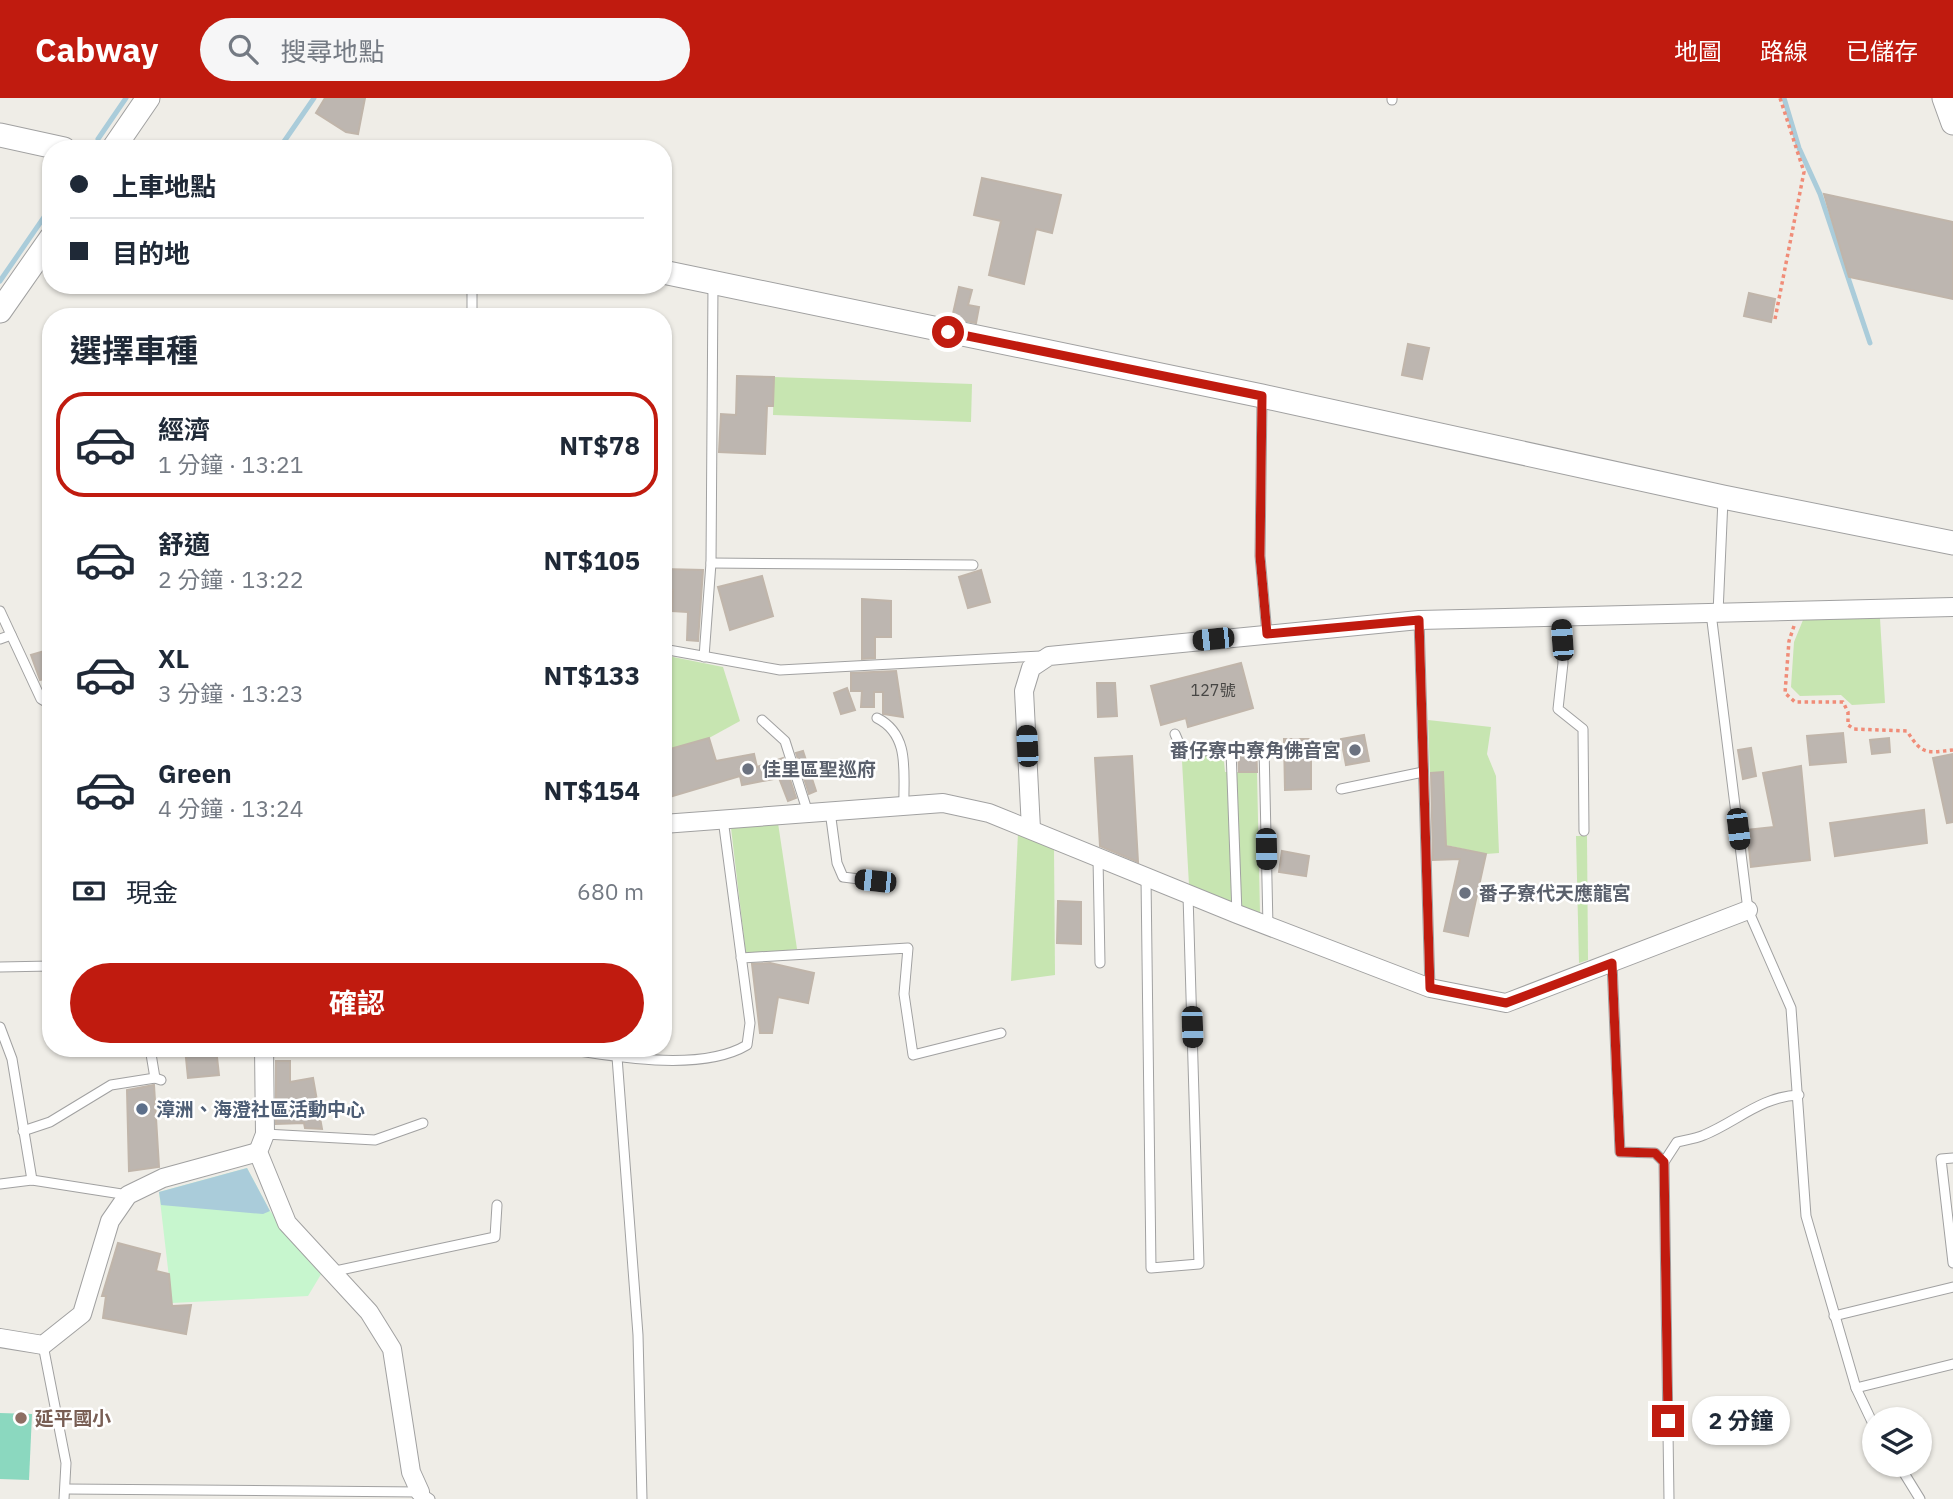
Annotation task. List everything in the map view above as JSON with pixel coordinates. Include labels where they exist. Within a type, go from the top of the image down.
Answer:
[{"type":"street","points":[[119,140],[148,98]]},
{"type":"street","points":[[1944,98],[1953,123]]},
{"type":"street","points":[[0,135],[42,144]]},
{"type":"street","points":[[0,311],[42,251]]},
{"type":"street","points":[[672,274],[1262,396],[1723,497],[1953,543]]},
{"type":"street","points":[[1031,829],[1024,691],[1031,668],[1049,656],[1419,620],[1953,607]]},
{"type":"street","points":[[672,823],[943,803],[989,813],[1188,895],[1430,988],[1506,1003],[1748,910]]},
{"type":"street","points":[[264,1057],[265,1133],[258,1152],[287,1223],[369,1312],[392,1349],[411,1472],[425,1496]]},
{"type":"street","points":[[0,1338],[43,1345],[82,1314],[110,1221],[128,1195],[163,1178],[258,1152]]},
{"type":"lane","points":[[704,657],[712,563],[713,283]]},
{"type":"lane","points":[[1262,396],[1260,556],[1267,634]]},
{"type":"lane","points":[[1723,497],[1715,613],[1748,910],[1791,1008],[1806,1216],[1856,1388],[1865,1407]]},
{"type":"lane","points":[[712,563],[973,565]]},
{"type":"lane","points":[[0,611],[42,700]]},
{"type":"lane","points":[[1560,617],[1563,663],[1558,709],[1583,729],[1584,831]]},
{"type":"lane","points":[[1419,620],[1430,988]]},
{"type":"lane","points":[[0,639],[11,635]]},
{"type":"lane","points":[[672,651],[780,670],[1049,656]]},
{"type":"lane","points":[[877,718],[887,723],[898,736],[903,749],[904,806]]},
{"type":"lane","points":[[762,720],[785,741],[808,813]]},
{"type":"lane","points":[[1175,734],[1184,755],[1224,747],[1231,750],[1237,914]]},
{"type":"lane","points":[[1264,747],[1268,926]]},
{"type":"lane","points":[[1341,789],[1423,772]]},
{"type":"lane","points":[[830,811],[837,863],[843,877],[875,881]]},
{"type":"lane","points":[[642,1499],[638,1335],[617,1057],[698,1059],[732,1054],[747,1045],[750,1023],[723,819]]},
{"type":"lane","points":[[1098,858],[1100,963]]},
{"type":"lane","points":[[1146,878],[1151,1268],[1199,1264],[1188,895]]},
{"type":"lane","points":[[741,958],[908,947],[904,994],[913,1055],[1001,1033]]},
{"type":"lane","points":[[1612,963],[1620,1152],[1655,1153],[1664,1162]]},
{"type":"lane","points":[[0,967],[42,966]]},
{"type":"lane","points":[[0,1027],[12,1059],[32,1180]]},
{"type":"lane","points":[[23,1131],[50,1122],[111,1085],[158,1079],[152,1057]]},
{"type":"lane","points":[[1669,1499],[1664,1162],[1676,1142],[1703,1136],[1743,1112],[1783,1095],[1799,1094]]},
{"type":"lane","points":[[265,1133],[374,1140],[423,1123]]},
{"type":"lane","points":[[1953,1158],[1941,1159],[1953,1263]]},
{"type":"lane","points":[[0,1184],[32,1180],[128,1195]]},
{"type":"lane","points":[[331,1272],[495,1237],[497,1205]]},
{"type":"lane","points":[[1834,1316],[1953,1287]]},
{"type":"lane","points":[[43,1345],[66,1463],[65,1494],[425,1496]]},
{"type":"lane","points":[[1856,1388],[1953,1364]]},
{"type":"lane","points":[[1906,1477],[1920,1499]]},
{"type":"path","points":[[1775,319],[1804,172],[1780,98]]},
{"type":"path","points":[[1800,611],[1789,641],[1785,693],[1795,702],[1843,702],[1848,712],[1848,725],[1854,729],[1907,731],[1917,747],[1923,751],[1953,750]]},
{"type":"green space","points":[[774,377],[972,384],[971,422],[773,415]]},
{"type":"green space","points":[[1880,618],[1885,703],[1852,705],[1841,695],[1800,696],[1791,687],[1794,642],[1803,620]]},
{"type":"green space","points":[[672,657],[723,667],[740,721],[709,738],[672,748]]},
{"type":"green space","points":[[1428,720],[1491,727],[1487,754],[1496,776],[1499,853],[1486,854],[1446,845],[1443,773],[1430,773]]},
{"type":"green space","points":[[1223,752],[1225,772],[1257,772],[1260,914],[1189,885],[1182,761]]},
{"type":"green space","points":[[778,823],[797,949],[746,955],[731,828]]},
{"type":"green space","points":[[1018,833],[1054,848],[1055,975],[1011,981]]},
{"type":"green space","points":[[1576,836],[1587,836],[1588,960],[1579,963]]},
{"type":"green space","points":[[247,1168],[270,1211],[323,1271],[308,1296],[172,1303],[159,1192]]},
{"type":"green space","points":[[0,1413],[32,1414],[29,1480],[0,1479]]},
{"type":"water","points":[[247,1168],[270,1211],[263,1214],[161,1205],[159,1192]]},
{"type":"building","points":[[325,98],[365,98],[358,134],[346,132],[316,113]]},
{"type":"building","points":[[982,178],[1061,195],[1052,233],[1036,229],[1024,284],[989,275],[1001,221],[974,215]]},
{"type":"building","points":[[1824,194],[1953,222],[1953,299],[1849,277]]},
{"type":"building","points":[[959,287],[972,290],[968,305],[979,307],[976,323],[952,318]]},
{"type":"building","points":[[1749,293],[1775,299],[1771,322],[1744,316]]},
{"type":"building","points":[[1408,344],[1429,348],[1422,379],[1402,375]]},
{"type":"building","points":[[737,376],[774,377],[773,406],[767,406],[765,454],[719,452],[721,414],[736,415]]},
{"type":"building","points":[[672,569],[703,570],[698,641],[687,640],[688,612],[672,611]]},
{"type":"building","points":[[981,570],[990,602],[968,608],[959,577]]},
{"type":"building","points":[[762,576],[773,616],[730,630],[718,587]]},
{"type":"building","points":[[862,599],[891,601],[891,637],[875,637],[875,658],[862,659]]},
{"type":"building","points":[[42,652],[42,679],[40,680],[31,655]]},
{"type":"building","points":[[1241,663],[1253,708],[1188,727],[1186,718],[1161,725],[1151,686]]},
{"type":"building","points":[[896,671],[903,717],[883,714],[883,692],[874,692],[874,707],[861,707],[862,691],[851,691],[851,673]]},
{"type":"building","points":[[1097,683],[1115,683],[1117,716],[1098,717]]},
{"type":"building","points":[[847,688],[855,710],[841,714],[834,693]]},
{"type":"building","points":[[1843,733],[1846,762],[1810,765],[1807,736]]},
{"type":"building","name":"番仔寮中寮角佛音宮","points":[[1364,735],[1369,761],[1346,765],[1341,739]]},
{"type":"building","points":[[709,738],[716,761],[754,754],[757,767],[783,758],[796,798],[788,801],[779,778],[742,785],[740,776],[672,796],[672,748]]},
{"type":"building","points":[[1889,738],[1890,752],[1872,754],[1870,740]]},
{"type":"building","points":[[1284,739],[1311,739],[1311,789],[1285,790]]},
{"type":"building","points":[[1256,745],[1257,772],[1239,772],[1238,748]]},
{"type":"building","points":[[1751,748],[1756,776],[1743,779],[1738,750]]},
{"type":"building","points":[[803,751],[816,791],[809,794],[796,753]]},
{"type":"building","points":[[1953,754],[1953,822],[1947,823],[1933,758]]},
{"type":"building","points":[[1132,756],[1138,862],[1100,846],[1095,758]]},
{"type":"building","points":[[1801,766],[1810,860],[1751,867],[1747,830],[1774,827],[1763,773]]},
{"type":"building","name":"番子寮代天應龍宮","points":[[1443,772],[1446,846],[1486,854],[1468,936],[1444,931],[1460,859],[1433,860],[1431,773]]},
{"type":"building","points":[[1924,810],[1927,843],[1835,856],[1830,823]]},
{"type":"building","points":[[1282,851],[1309,856],[1306,876],[1279,872]]},
{"type":"building","points":[[1058,901],[1081,902],[1081,944],[1057,943]]},
{"type":"building","points":[[770,963],[814,973],[808,1003],[778,997],[772,1033],[760,1033],[752,964]]},
{"type":"building","points":[[186,1057],[217,1057],[219,1075],[188,1078]]},
{"type":"building","points":[[276,1061],[290,1061],[290,1082],[313,1078],[322,1129],[305,1128],[304,1123],[276,1124]]},
{"type":"building","name":"漳洲、海澄社區活動中心","points":[[154,1085],[159,1167],[129,1171],[127,1090]]},
{"type":"building","points":[[118,1243],[160,1254],[156,1271],[169,1274],[172,1306],[191,1305],[186,1334],[103,1318],[106,1296],[102,1296]]},
{"type":"waterway","points":[[98,139],[126,98]]},
{"type":"waterway","points":[[285,140],[314,98]]},
{"type":"waterway","points":[[1784,98],[1799,148],[1820,194],[1870,343]]},
{"type":"waterway","points":[[0,281],[42,220]]},
{"type":"place","name":"番仔寮中寮角佛音宮","points":[[1355,750]]},
{"type":"place","name":"佳里區聖巡府","points":[[748,769]]},
{"type":"place","name":"番子寮代天應龍宮","points":[[1465,893]]},
{"type":"place","name":"漳洲、海澄社區活動中心","points":[[142,1109]]},
{"type":"place","name":"延平國小","points":[[21,1418]]},
{"type":"route","points":[[948,332],[1262,396],[1260,556],[1267,634],[1419,620],[1430,988],[1506,1003],[1612,963],[1620,1152],[1655,1153],[1664,1162],[1668,1421]]}]
